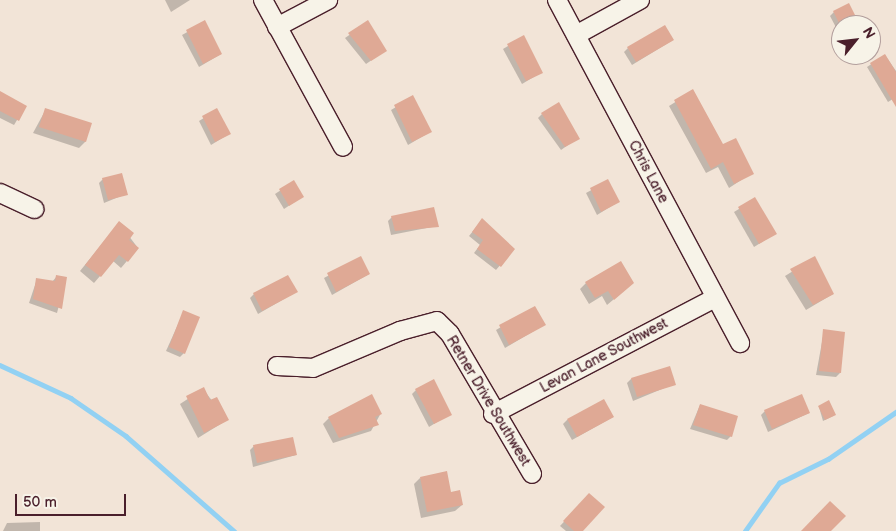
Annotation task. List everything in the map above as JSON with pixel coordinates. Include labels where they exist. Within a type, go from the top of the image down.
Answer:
[{"type":"street","points":[[263,0],[343,147]]},
{"type":"street","points":[[277,27],[328,0]]},
{"type":"street","name":"Chris Lane","points":[[557,0],[740,343]]},
{"type":"street","points":[[576,35],[640,0]]},
{"type":"street","points":[[0,194],[34,209]]},
{"type":"street","name":"Levan Lane Southwest","points":[[493,414],[715,298]]},
{"type":"street","name":"Retner Drive Southwest","points":[[277,366],[313,368],[400,331],[437,321],[450,334],[493,414],[532,474]]},
{"type":"building","points":[[849,3],[855,15],[835,15],[833,11]]},
{"type":"building","points":[[205,20],[222,54],[203,64],[186,30]]},
{"type":"building","points":[[368,20],[387,51],[371,61],[348,33]]},
{"type":"building","points":[[665,25],[674,40],[636,62],[627,47]]},
{"type":"building","points":[[524,35],[543,73],[526,81],[507,44]]},
{"type":"building","points":[[885,54],[896,72],[896,107],[871,65],[881,65],[881,56]]},
{"type":"building","points":[[693,89],[723,144],[736,138],[754,174],[734,184],[723,162],[711,169],[674,100]]},
{"type":"building","points":[[0,91],[27,106],[19,121],[0,111]]},
{"type":"building","points":[[413,95],[432,132],[412,142],[394,105]]},
{"type":"building","points":[[559,102],[580,139],[565,147],[541,113]]},
{"type":"building","points":[[45,108],[92,123],[86,142],[39,127]]},
{"type":"building","points":[[217,108],[231,134],[215,142],[202,116]]},
{"type":"building","points":[[122,173],[128,195],[108,200],[102,178]]},
{"type":"building","points":[[608,179],[620,202],[601,212],[590,188]]},
{"type":"building","points":[[294,180],[304,197],[289,206],[279,189]]},
{"type":"building","points":[[755,197],[777,234],[759,244],[738,207]]},
{"type":"building","points":[[434,207],[439,227],[395,231],[391,216]]},
{"type":"building","points":[[482,218],[515,249],[501,267],[477,249],[483,240],[472,232]]},
{"type":"building","points":[[119,221],[134,233],[129,240],[139,248],[128,262],[119,255],[101,277],[85,265]]},
{"type":"building","points":[[361,256],[370,274],[336,292],[327,273]]},
{"type":"building","points":[[815,256],[834,294],[813,305],[790,269]]},
{"type":"building","points":[[621,261],[634,283],[614,300],[608,291],[595,298],[585,282]]},
{"type":"building","points":[[56,275],[67,277],[62,309],[33,299],[36,278],[55,281]]},
{"type":"building","points":[[288,275],[298,292],[262,311],[253,293]]},
{"type":"building","points":[[535,306],[546,325],[509,345],[499,325]]},
{"type":"building","points":[[183,310],[200,317],[185,354],[169,347]]},
{"type":"building","points":[[823,329],[845,332],[841,373],[819,371]]},
{"type":"building","points":[[670,366],[676,385],[637,397],[631,378]]},
{"type":"building","points":[[434,379],[452,415],[434,424],[415,389]]},
{"type":"building","points":[[204,387],[210,400],[217,397],[229,420],[204,433],[186,396]]},
{"type":"building","points":[[372,394],[382,414],[375,417],[379,425],[339,438],[328,417]]},
{"type":"building","points":[[802,394],[810,413],[772,429],[764,410]]},
{"type":"building","points":[[604,399],[614,417],[577,437],[567,419]]},
{"type":"building","points":[[829,400],[836,415],[825,420],[818,406]]},
{"type":"building","points":[[700,404],[738,416],[732,437],[693,425]]},
{"type":"building","points":[[293,437],[297,455],[257,463],[253,445]]},
{"type":"building","points":[[447,471],[451,492],[460,490],[463,505],[427,512],[420,477]]},
{"type":"building","points":[[589,493],[605,507],[583,531],[574,531],[563,521]]},
{"type":"building","points":[[830,501],[846,516],[831,531],[801,531]]},
{"type":"waterway","points":[[0,365],[71,398],[126,436],[234,531]]},
{"type":"waterway","points":[[745,531],[779,483],[828,459],[896,412]]}]
